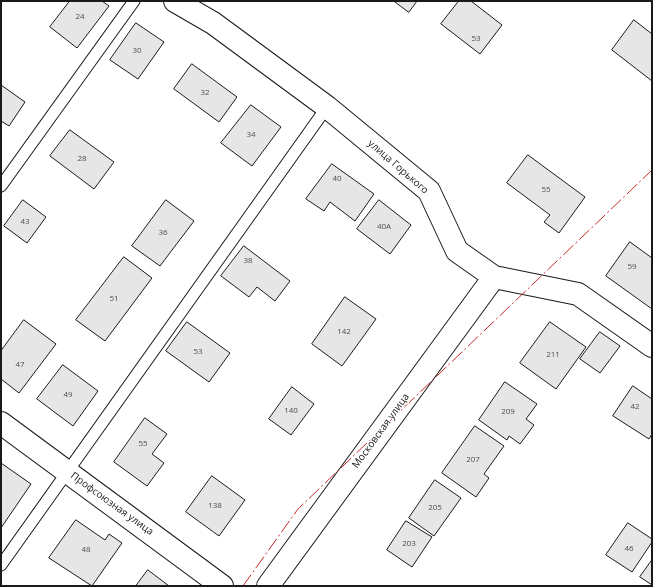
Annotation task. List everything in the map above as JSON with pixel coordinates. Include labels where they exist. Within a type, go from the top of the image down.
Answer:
[{"type":"street","name":"улица Горького","points":[[175,1],[213,23],[327,107],[429,191],[457,251],[494,277],[578,294],[652,346]]},
{"type":"street","name":"Московская улица","points":[[268,586],[494,277]]},
{"type":"street","name":"Профсоюзная улица","points":[[1,423],[222,586]]},
{"type":"lane","points":[[1,186],[134,1]]},
{"type":"lane","points":[[1,565],[327,107]]},
{"type":"building","points":[[70,1],[102,1],[109,6],[77,48],[50,27]]},
{"type":"building","points":[[394,1],[417,1],[409,12]]},
{"type":"building","points":[[459,1],[471,1],[502,25],[480,54],[441,24]]},
{"type":"building","points":[[634,20],[652,34],[652,81],[612,50]]},
{"type":"building","points":[[136,23],[164,42],[138,79],[110,60]]},
{"type":"building","points":[[192,64],[237,97],[219,122],[174,89]]},
{"type":"building","points":[[1,85],[25,102],[9,126],[1,121]]},
{"type":"building","points":[[251,105],[281,127],[252,166],[221,143]]},
{"type":"building","points":[[70,130],[114,162],[94,189],[50,156]]},
{"type":"building","points":[[528,155],[585,197],[559,233],[544,222],[550,215],[507,183]]},
{"type":"building","points":[[332,164],[374,194],[355,221],[330,202],[324,211],[306,199]]},
{"type":"building","points":[[23,200],[46,217],[27,243],[4,226]]},
{"type":"building","points":[[166,200],[194,221],[160,266],[132,246]]},
{"type":"building","points":[[379,200],[411,225],[390,254],[357,229]]},
{"type":"building","points":[[630,242],[652,258],[652,309],[606,276]]},
{"type":"building","points":[[244,246],[290,281],[275,301],[257,287],[249,297],[221,276]]},
{"type":"building","points":[[124,257],[152,278],[105,341],[76,320]]},
{"type":"building","points":[[345,297],[376,319],[342,366],[312,344]]},
{"type":"building","points":[[24,320],[56,344],[19,393],[1,379],[1,351]]},
{"type":"building","points":[[187,322],[230,353],[209,382],[166,351]]},
{"type":"building","points":[[550,322],[586,347],[556,389],[520,363]]},
{"type":"building","points":[[600,332],[620,346],[600,373],[580,359]]},
{"type":"building","points":[[63,365],[98,391],[73,426],[37,399]]},
{"type":"building","points":[[505,382],[537,404],[526,419],[534,425],[520,444],[509,436],[507,440],[479,420]]},
{"type":"building","points":[[633,386],[652,399],[652,434],[649,439],[613,416]]},
{"type":"building","points":[[292,387],[314,404],[291,435],[269,419]]},
{"type":"building","points":[[145,418],[167,434],[152,454],[164,463],[147,486],[114,462]]},
{"type":"building","points":[[475,426],[504,446],[484,474],[489,478],[476,497],[442,473]]},
{"type":"building","points":[[1,463],[31,484],[1,528]]},
{"type":"building","points":[[212,476],[245,500],[219,536],[186,512]]},
{"type":"building","points":[[435,480],[461,498],[434,536],[409,518]]},
{"type":"building","points":[[76,520],[105,540],[109,534],[122,543],[92,586],[49,558]]},
{"type":"building","points":[[406,521],[432,537],[412,567],[387,550]]},
{"type":"building","points":[[628,523],[652,539],[652,542],[632,572],[606,555]]},
{"type":"building","points":[[652,560],[652,585],[640,577]]},
{"type":"building","points":[[148,570],[169,586],[136,586]]},
{"type":"power","points":[[243,586],[298,509],[652,170]]}]
